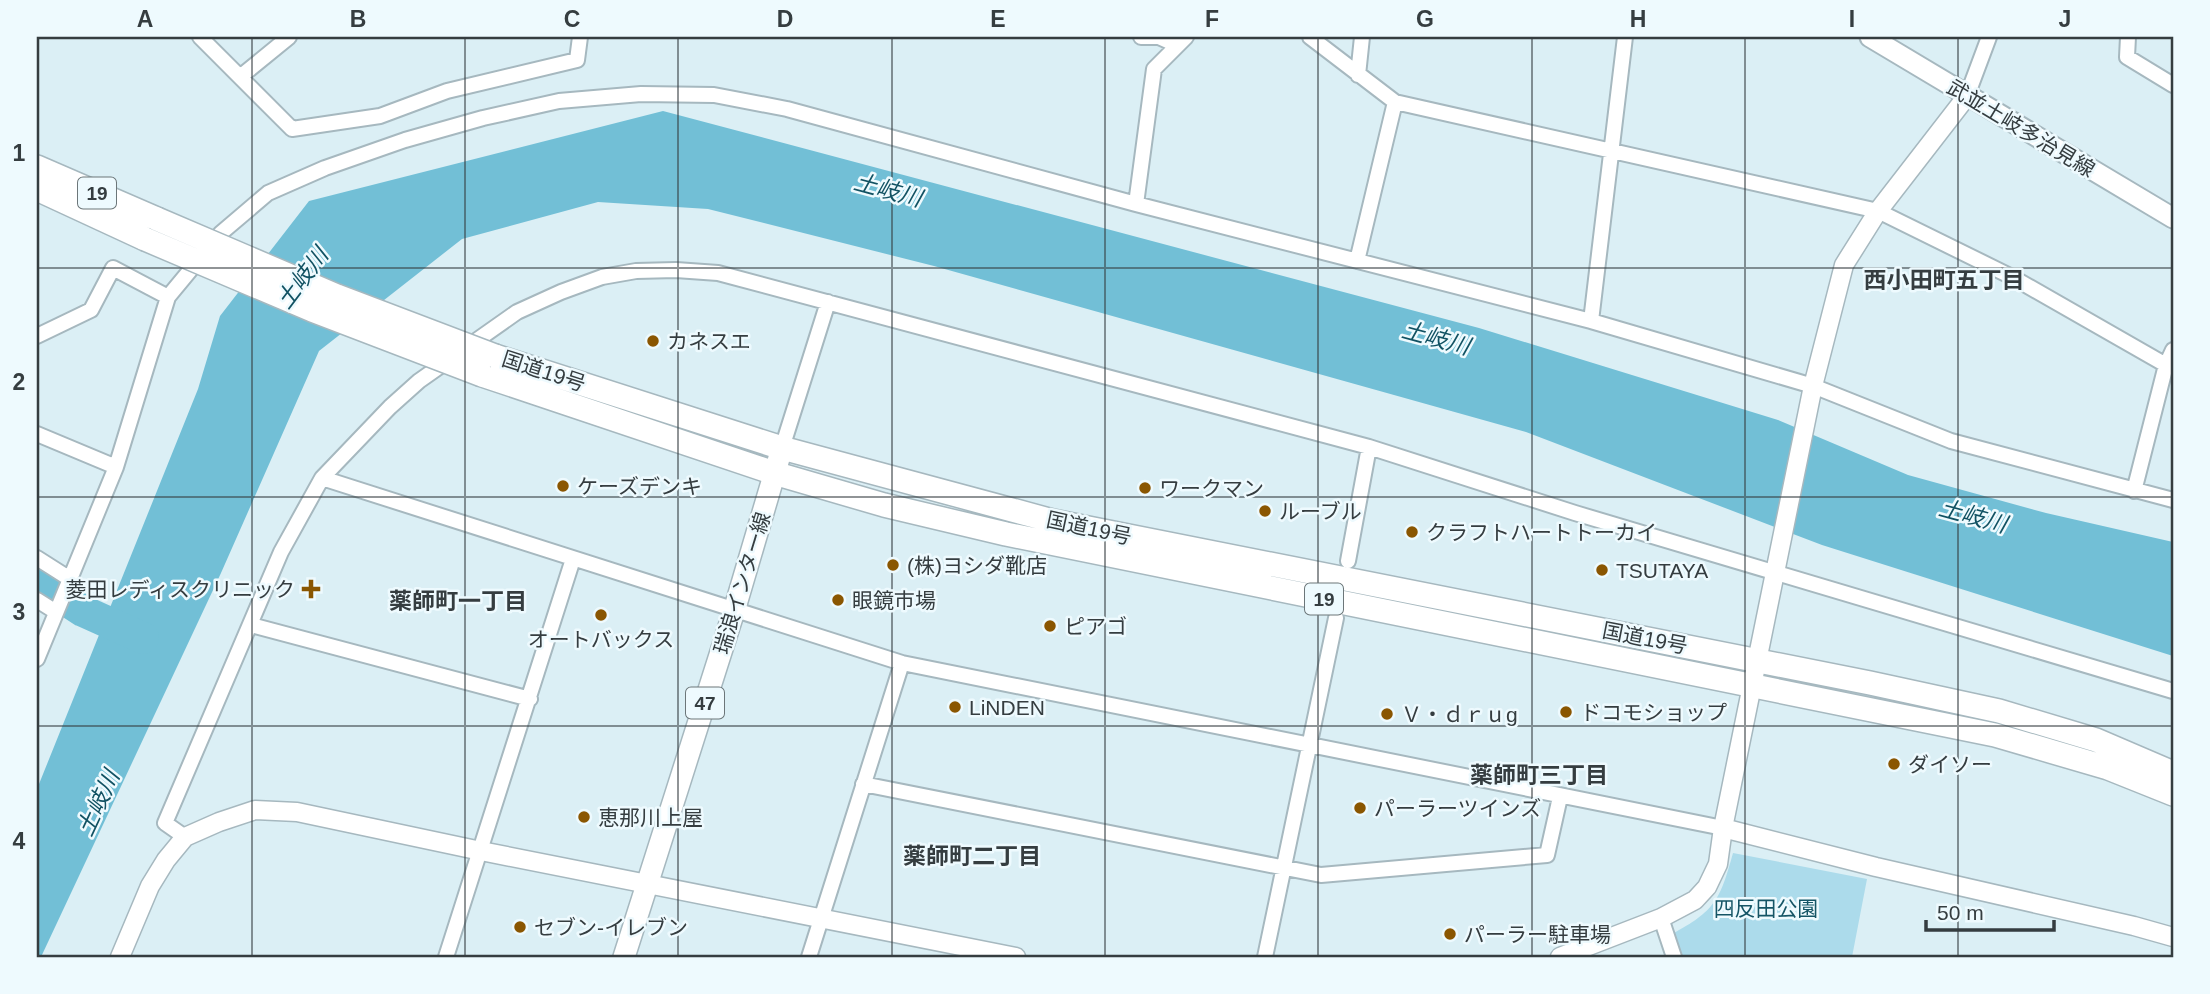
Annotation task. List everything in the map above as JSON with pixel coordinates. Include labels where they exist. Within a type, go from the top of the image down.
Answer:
[{"type":"highway","name":"国道19号","points":[[37,167],[337,296],[495,356],[782,448],[1053,521],[1757,660],[1999,711],[2096,740],[2173,773]]},
{"type":"highway","name":"国道19号","points":[[37,189],[145,239],[312,310],[482,376],[774,474],[884,505],[1006,534],[1994,735],[2108,768],[2173,794]]},
{"type":"main road","name":"武並土岐多治見線","points":[[1870,37],[2173,218]]},
{"type":"main road","name":"瑞浪インター線","points":[[624,957],[734,611],[782,448]]},
{"type":"street","points":[[200,37],[292,129],[380,116],[447,91],[577,60],[580,37]]},
{"type":"street","points":[[240,77],[289,37]]},
{"type":"street","points":[[1141,37],[1181,41]]},
{"type":"street","points":[[1310,37],[1395,102],[1878,211],[2012,277],[2169,366]]},
{"type":"street","points":[[1358,75],[1362,37]]},
{"type":"street","points":[[1591,321],[1625,37]]},
{"type":"street","points":[[1560,957],[1661,918],[1695,900],[1707,887],[1718,864],[1811,394],[1844,265],[1878,211],[1967,96],[1989,37]]},
{"type":"street","points":[[2128,37],[2127,57],[2173,85]]},
{"type":"street","points":[[1136,204],[1154,69],[1181,41]]},
{"type":"street","points":[[37,659],[116,467],[168,297],[221,233],[268,193],[405,139],[559,101],[641,94],[714,95],[787,109],[1136,204],[1591,321],[1951,441],[2173,500]]},
{"type":"street","points":[[1357,261],[1395,102]]},
{"type":"street","points":[[37,335],[91,310],[113,268],[168,297]]},
{"type":"street","points":[[185,837],[165,823],[281,552],[321,478],[380,416],[419,381],[517,312],[602,277],[636,271],[718,273],[1369,447],[1575,513],[1775,570],[2173,691]]},
{"type":"street","points":[[782,448],[828,302]]},
{"type":"street","points":[[2134,491],[2173,350]]},
{"type":"street","points":[[37,434],[116,467]]},
{"type":"street","points":[[1348,561],[1369,447]]},
{"type":"street","points":[[321,478],[902,663],[1723,828],[2173,937]]},
{"type":"street","points":[[37,558],[69,579]]},
{"type":"street","points":[[446,957],[573,559]]},
{"type":"street","points":[[37,600],[56,612]]},
{"type":"street","points":[[1265,957],[1336,618]]},
{"type":"street","points":[[251,625],[530,699]]},
{"type":"street","points":[[809,957],[902,663]]},
{"type":"street","points":[[863,784],[1321,875],[1547,855],[1560,797]]},
{"type":"street","points":[[120,957],[150,886],[185,837],[255,810],[297,812],[821,920],[1016,957]]},
{"type":"street","points":[[1661,918],[1674,957]]},
{"type":"green space","name":"四反田公園","points":[[1733,853],[1867,879],[1852,957],[1680,957],[1672,934],[1698,918],[1714,903]]},
{"type":"water","name":"土岐川","points":[[663,111],[1479,328],[1778,420],[1908,475],[2046,513],[2173,542],[2173,656],[1822,545],[1526,432],[934,266],[708,209],[598,202],[462,239],[319,351],[221,573],[41,957],[37,957],[37,789],[198,389],[220,316],[309,201]]},
{"type":"waterway","points":[[37,581],[83,611],[143,638]]},
{"type":"place","name":"カネスエ","points":[[653,341]]},
{"type":"place","name":"ケーズデンキ","points":[[563,486]]},
{"type":"place","name":"ワークマン","points":[[1145,488]]},
{"type":"place","name":"ルーブル","points":[[1265,511]]},
{"type":"place","name":"クラフトハートトーカイ","points":[[1412,532]]},
{"type":"place","name":"(株)ヨシダ靴店","points":[[893,565]]},
{"type":"place","name":"TSUTAYA","points":[[1602,570]]},
{"type":"place","name":"菱田レディスクリニック","points":[[311,589]]},
{"type":"place","name":"眼鏡市場","points":[[838,600]]},
{"type":"place","name":"オートバックス","points":[[601,615]]},
{"type":"place","name":"ピアゴ","points":[[1050,626]]},
{"type":"place","name":"LiNDEN","points":[[955,707]]},
{"type":"place","name":"ドコモショップ","points":[[1566,712]]},
{"type":"place","name":"Ｖ・ｄｒｕg","points":[[1387,714]]},
{"type":"place","name":"ダイソー","points":[[1894,764]]},
{"type":"place","name":"パーラーツインズ","points":[[1360,808]]},
{"type":"place","name":"恵那川上屋","points":[[584,817]]},
{"type":"place","name":"セブン-イレブン","points":[[520,927]]},
{"type":"place","name":"パーラー駐車場","points":[[1450,934]]},
{"type":"district","name":"西小田町五丁目","points":[[1944,280]]},
{"type":"district","name":"薬師町一丁目","points":[[458,601]]},
{"type":"district","name":"薬師町三丁目","points":[[1539,775]]},
{"type":"district","name":"薬師町二丁目","points":[[972,856]]}]
